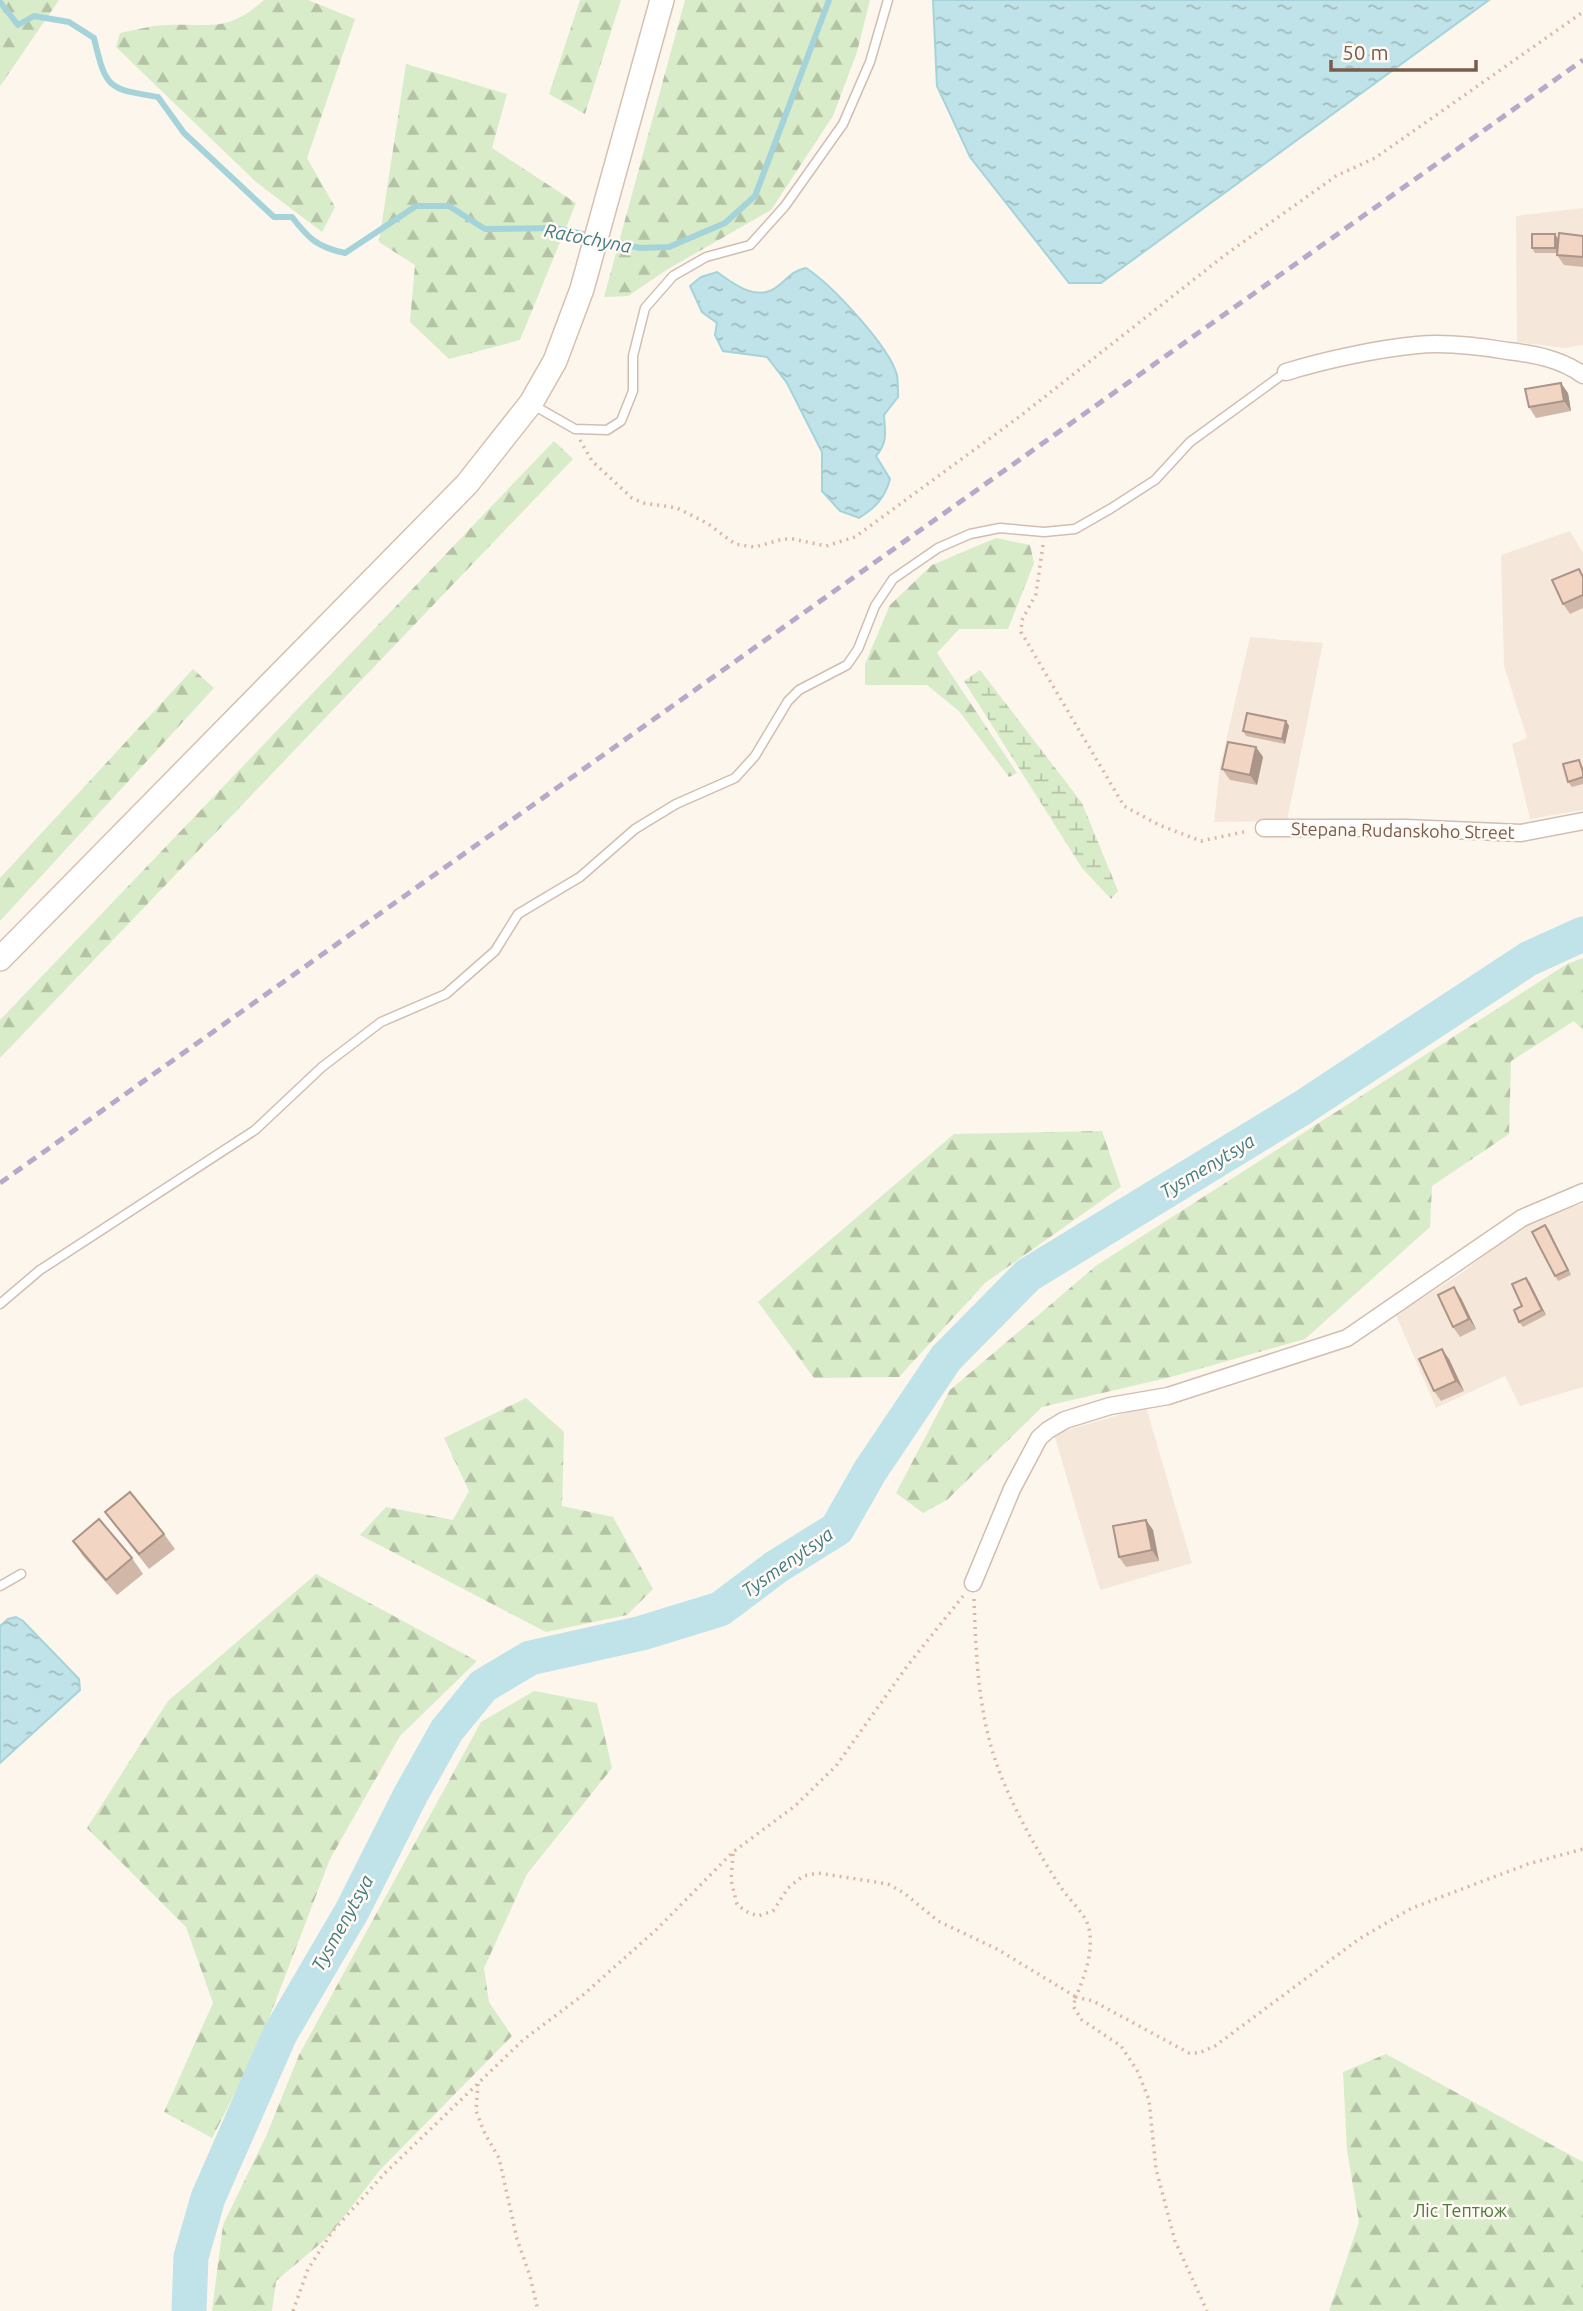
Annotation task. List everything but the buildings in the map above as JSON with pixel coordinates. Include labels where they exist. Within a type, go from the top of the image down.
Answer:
[{"type":"main road","points":[[0,959],[467,484],[531,403],[555,362],[582,289],[662,0]]},
{"type":"street","points":[[1286,372],[1318,362],[1417,345],[1464,344],[1534,354],[1570,366],[1583,375]]},
{"type":"street","name":"Stepana Rudanskoho Street","points":[[1264,828],[1406,828],[1521,833],[1583,821]]},
{"type":"street","points":[[974,1583],[1012,1489],[1034,1446],[1048,1430],[1065,1420],[1110,1405],[1168,1396],[1347,1338],[1522,1218],[1583,1192]]},
{"type":"lane","points":[[531,403],[575,429],[607,430],[621,421],[633,391],[633,356],[645,308],[673,276],[706,257],[750,245],[785,206],[843,124],[870,62],[888,0]]},
{"type":"lane","points":[[0,1304],[40,1270],[255,1130],[322,1067],[381,1023],[446,994],[495,951],[518,914],[580,877],[635,830],[676,804],[735,778],[755,755],[788,701],[799,690],[846,665],[858,649],[875,606],[893,579],[938,548],[970,534],[1000,527],[1044,532],[1075,529],[1154,480],[1190,442],[1286,372]]},
{"type":"lane","points":[[0,1586],[21,1574]]},
{"type":"path","points":[[575,429],[582,447],[592,461],[632,498],[644,503],[677,508],[707,523],[735,544],[754,547],[783,539],[826,546],[843,542],[855,537],[1020,417],[1225,255],[1336,176],[1375,158],[1583,12]]},
{"type":"path","points":[[1044,532],[1036,594],[1022,620],[1021,632],[1124,806],[1159,825],[1201,841],[1264,828]]},
{"type":"path","points":[[293,2311],[308,2269],[332,2232],[385,2173],[523,2040],[583,1995],[657,1929],[733,1852],[795,1806],[836,1766],[908,1665],[974,1583]]},
{"type":"path","points":[[974,1583],[976,1649],[985,1728],[999,1770],[1035,1845],[1061,1888],[1087,1920],[1090,1934],[1089,1961],[1073,2006],[1082,2020],[1121,2046],[1138,2072],[1149,2100],[1156,2169],[1175,2241],[1207,2311]]},
{"type":"path","points":[[733,1852],[731,1880],[737,1904],[745,1912],[758,1916],[773,1911],[788,1888],[803,1876],[818,1872],[888,1884],[904,1893],[938,1921],[997,1949],[1076,1997],[1093,2001],[1189,2053],[1199,2053],[1215,2046],[1359,1939],[1412,1908],[1528,1864],[1583,1849]]},
{"type":"path","points":[[478,2082],[476,2111],[499,2158],[517,2239],[530,2276],[538,2311]]},
{"type":"shaded area","points":[[1583,208],[1583,345],[1565,348],[1517,342],[1516,216]]},
{"type":"shaded area","points":[[1570,531],[1583,553],[1583,810],[1530,819],[1512,744],[1527,738],[1504,666],[1501,555]]},
{"type":"shaded area","points":[[1250,637],[1323,643],[1287,821],[1214,822],[1220,767]]},
{"type":"shaded area","points":[[1583,1204],[1583,1387],[1520,1406],[1505,1376],[1436,1408],[1396,1315],[1459,1275],[1517,1230],[1567,1208]]},
{"type":"shaded area","points":[[1146,1407],[1192,1563],[1100,1590],[1054,1434]]},
{"type":"green space","points":[[0,0],[59,0],[0,86]]},
{"type":"green space","points":[[264,0],[308,0],[355,19],[307,158],[335,207],[322,232],[256,182],[116,47],[120,33],[156,26],[229,22],[240,18]]},
{"type":"green space","points":[[580,0],[621,0],[585,114],[549,94]]},
{"type":"green space","points":[[685,0],[870,0],[857,52],[833,116],[771,210],[668,269],[628,296],[604,297]]},
{"type":"green space","points":[[406,64],[507,94],[492,148],[576,203],[520,340],[449,359],[410,322],[415,265],[379,242]]},
{"type":"green space","points":[[554,441],[573,459],[0,1058],[0,1020]]},
{"type":"green space","points":[[996,538],[1030,545],[1034,563],[1008,629],[959,629],[937,653],[1017,773],[1009,777],[959,711],[927,685],[865,685],[865,664],[890,605],[932,565]]},
{"type":"green space","points":[[193,669],[214,688],[0,921],[0,878]]},
{"type":"green space","points":[[980,670],[1082,803],[1118,891],[1111,899],[1082,868],[964,681]]},
{"type":"green space","points":[[1583,958],[1583,1030],[1574,1021],[1511,1061],[1509,1134],[1432,1186],[1430,1227],[1305,1339],[1171,1377],[1042,1407],[947,1500],[923,1513],[896,1493],[950,1390],[1097,1265],[1567,964]]},
{"type":"green space","points":[[1102,1131],[1121,1187],[985,1283],[899,1377],[814,1378],[758,1302],[954,1134]]},
{"type":"green space","points":[[526,1398],[564,1432],[562,1506],[613,1517],[653,1589],[627,1615],[546,1632],[360,1535],[386,1507],[453,1520],[469,1491],[444,1438]]},
{"type":"green space","points":[[316,1574],[477,1661],[400,1736],[330,1859],[256,2052],[212,2138],[164,2112],[213,2003],[186,1927],[87,1828],[168,1701]]},
{"type":"green space","points":[[534,1691],[597,1703],[612,1768],[527,1874],[484,1968],[489,2002],[512,2036],[380,2170],[329,2236],[276,2281],[272,2311],[212,2311],[223,2225],[267,2134],[299,2055],[481,1722]]},
{"type":"green space","name":"Ліс Тептюж","points":[[1386,2054],[1583,2162],[1583,2311],[1329,2311],[1359,2222],[1347,2150],[1343,2072]]},
{"type":"water","points":[[933,0],[1489,0],[1101,283],[1069,283],[970,157],[937,86]]},
{"type":"water","points":[[806,268],[830,287],[858,317],[883,348],[897,375],[898,397],[884,415],[884,442],[876,456],[890,479],[879,502],[859,518],[840,511],[822,491],[822,452],[787,383],[767,357],[723,351],[715,335],[717,323],[702,312],[690,286],[701,277],[717,272],[746,290],[762,293],[770,291],[794,273]]},
{"type":"water","points":[[16,1617],[79,1679],[80,1690],[0,1763],[0,1626],[8,1619]]},
{"type":"waterway","name":"Ratochyna","points":[[602,239],[640,248],[669,247],[725,223],[755,196],[829,0]]},
{"type":"waterway","name":"Ratochyna","points":[[0,2],[18,25],[34,16],[69,22],[94,38],[102,68],[112,84],[129,92],[158,97],[184,133],[274,217],[292,217],[309,236],[327,248],[345,253],[416,206],[449,206],[485,229],[555,228],[592,236]]},
{"type":"waterway","name":"Tysmenytsya","points":[[189,2311],[191,2257],[208,2198],[280,2034],[352,1911],[411,1794],[447,1730],[483,1686],[530,1658],[642,1633],[720,1609],[776,1567],[837,1529],[870,1471],[946,1358],[1028,1275],[1302,1108],[1528,959],[1583,934]]},
{"type":"railway","points":[[0,1183],[1583,60]]}]
